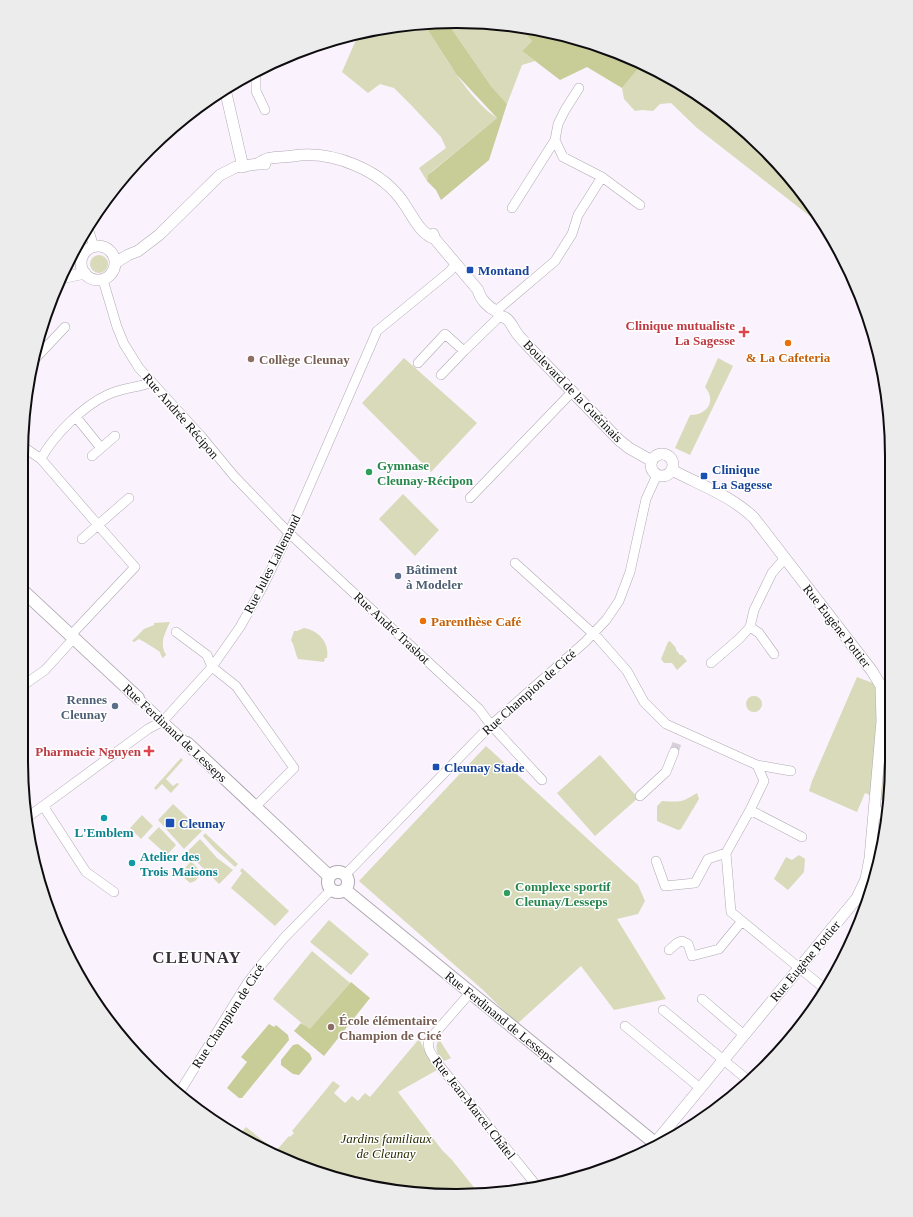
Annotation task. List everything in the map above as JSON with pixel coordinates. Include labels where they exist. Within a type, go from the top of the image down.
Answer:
[{"type":"main road","name":"Rue Ferdinand de Lesseps","points":[[28,595],[138,698]]},
{"type":"main road","name":"Rue Ferdinand de Lesseps","points":[[187,743],[254,808],[329,876]]},
{"type":"main road","points":[[335,872],[345,875],[348,882],[345,890],[338,893],[331,890],[327,884],[329,876],[335,872]]},
{"type":"main road","name":"Rue Ferdinand de Lesseps","points":[[345,890],[652,1142]]},
{"type":"street","points":[[256,78],[256,91],[265,110]]},
{"type":"street","points":[[512,208],[555,140],[558,124],[579,88]]},
{"type":"street","points":[[226,95],[242,167]]},
{"type":"street","points":[[555,140],[563,157],[602,177],[640,205]]},
{"type":"street","name":"Boulevard de la Guérinais","points":[[114,258],[141,244],[146,244],[159,235],[170,226],[220,175],[230,169],[258,164],[264,159],[268,158],[300,155],[338,159],[358,166],[376,176],[390,187],[406,205],[415,211],[431,231],[435,239],[478,290],[485,294],[492,302],[498,313],[513,325],[516,332],[572,392],[619,440],[629,448],[652,461]]},
{"type":"street","points":[[441,375],[498,313],[555,261],[572,234],[578,215],[602,177]]},
{"type":"street","points":[[90,234],[94,247]]},
{"type":"street","points":[[72,267],[76,266],[83,268],[95,280],[103,280],[112,274],[114,258],[102,247],[94,247],[85,253],[83,268]]},
{"type":"street","name":"Rue Jules Lallemand","points":[[32,815],[148,729],[163,721],[212,667],[244,621],[290,533],[377,331],[449,272],[456,264]]},
{"type":"street","points":[[69,274],[83,268]]},
{"type":"street","name":"Rue Andrée Récipon","points":[[103,280],[111,309],[124,344],[139,368],[234,476],[290,533]]},
{"type":"street","points":[[41,352],[65,327]]},
{"type":"street","points":[[418,363],[445,334],[464,351]]},
{"type":"street","points":[[41,459],[46,448],[57,435],[93,403],[108,394],[152,382]]},
{"type":"street","points":[[470,498],[572,392]]},
{"type":"street","points":[[76,417],[101,448]]},
{"type":"street","points":[[92,456],[114,436]]},
{"type":"street","points":[[28,450],[41,459],[135,567],[45,670],[28,681]]},
{"type":"street","points":[[665,455],[672,461],[672,470],[663,476],[657,475],[652,469],[652,461],[655,457],[665,455]]},
{"type":"street","name":"Rue Eugène Pottier","points":[[660,1138],[862,890],[866,879],[870,858],[882,721],[881,686],[863,659],[754,518],[745,509],[672,470]]},
{"type":"street","name":"Rue Champion de Cicé","points":[[345,875],[491,725],[593,634],[606,620],[619,601],[630,572],[646,499],[657,475]]},
{"type":"street","points":[[82,539],[129,498]]},
{"type":"street","name":"Rue André Trasbot","points":[[290,533],[479,709],[491,725],[542,780]]},
{"type":"street","points":[[711,663],[740,638],[750,627],[754,610],[772,572],[785,558]]},
{"type":"street","points":[[515,563],[593,634],[627,671],[644,702],[680,736],[757,765],[791,771]]},
{"type":"street","points":[[750,627],[759,633],[774,654]]},
{"type":"street","points":[[176,632],[207,655],[212,667],[236,686],[294,768],[254,808]]},
{"type":"street","name":"Rue Ferdinand de Lesseps","points":[[138,698],[187,743]]},
{"type":"street","points":[[640,796],[666,772],[674,752]]},
{"type":"street","points":[[757,765],[764,781],[726,853],[731,912],[821,986]]},
{"type":"street","points":[[44,807],[86,872],[114,892]]},
{"type":"street","points":[[750,810],[802,837]]},
{"type":"street","points":[[875,811],[881,813]]},
{"type":"street","points":[[656,861],[665,886],[695,883],[708,859],[726,853]]},
{"type":"street","name":"Rue Champion de Cicé","points":[[182,1089],[248,982],[284,938],[331,890]]},
{"type":"street","points":[[669,950],[677,943],[682,941],[688,944],[692,956],[719,949],[742,921]]},
{"type":"street","name":"Rue Jean-Marcel Châtel","points":[[470,993],[429,1040],[429,1050],[439,1065],[534,1182]]},
{"type":"street","points":[[702,999],[744,1034]]},
{"type":"street","points":[[663,1010],[745,1077]]},
{"type":"street","points":[[625,1026],[700,1088]]},
{"type":"green space","points":[[451,28],[485,29],[525,34],[532,41],[522,51],[535,61],[522,65],[507,104],[491,86]]},
{"type":"green space","points":[[451,28],[491,86],[507,104],[489,160],[441,200],[436,190],[427,181],[428,175],[497,118],[456,74],[427,29]]},
{"type":"green space","points":[[427,29],[466,87],[486,109],[497,118],[431,172],[427,181],[419,168],[446,148],[441,137],[394,88],[380,84],[368,93],[342,72],[356,40],[373,36]]},
{"type":"green space","points":[[525,34],[540,36],[594,51],[638,69],[622,88],[587,67],[560,80],[522,51],[532,41]]},
{"type":"green space","points":[[638,69],[671,85],[695,100],[739,134],[779,174],[814,219],[697,128],[671,103],[660,104],[653,111],[635,111],[624,99],[622,88]]},
{"type":"green space","points":[[95,255],[103,255],[108,260],[106,271],[103,273],[95,273],[90,268],[90,260]]},
{"type":"green space","points":[[404,358],[477,423],[431,472],[362,403]]},
{"type":"green space","points":[[718,358],[733,366],[690,455],[675,448],[690,415],[701,413],[710,402],[710,397],[705,387]]},
{"type":"green space","points":[[403,494],[439,530],[415,556],[379,519]]},
{"type":"green space","points":[[170,622],[163,642],[166,655],[163,658],[160,652],[139,639],[134,642],[132,641],[144,629],[154,625],[154,623]]},
{"type":"green space","points":[[304,628],[314,631],[325,642],[327,647],[327,658],[325,658],[324,662],[298,659],[291,640],[294,631]]},
{"type":"green space","points":[[670,641],[680,655],[682,655],[687,661],[677,670],[672,663],[664,663],[661,659],[668,642]]},
{"type":"green space","points":[[857,677],[885,688],[885,760],[883,801],[865,793],[857,812],[809,791]]},
{"type":"green space","points":[[751,696],[757,696],[762,701],[760,710],[757,712],[751,712],[746,707],[746,701]]},
{"type":"green space","name":"Complexe sportif Cleunay/Lesseps","points":[[486,746],[638,885],[645,901],[638,914],[617,919],[666,999],[614,1010],[581,966],[517,1024],[483,990],[359,881]]},
{"type":"green space","points":[[600,755],[638,798],[595,836],[557,793]]},
{"type":"green space","points":[[181,758],[183,760],[166,779],[173,786],[177,783],[179,784],[171,793],[162,784],[156,790],[154,788]]},
{"type":"green space","points":[[697,793],[699,799],[681,829],[678,830],[657,821],[657,806],[662,801],[680,801]]},
{"type":"green space","points":[[173,804],[202,831],[184,849],[158,820]]},
{"type":"green space","points":[[142,815],[153,826],[141,839],[130,828]]},
{"type":"green space","points":[[159,827],[176,845],[167,855],[148,838]]},
{"type":"green space","points":[[205,833],[238,864],[235,867],[203,836]]},
{"type":"green space","points":[[200,839],[217,858],[233,870],[219,884],[187,852]]},
{"type":"green space","points":[[799,855],[805,859],[804,872],[788,890],[774,879],[786,857],[792,860]]},
{"type":"green space","points":[[191,861],[202,873],[195,881],[190,883],[180,874]]},
{"type":"green space","points":[[242,868],[289,911],[275,926],[231,888],[242,873],[240,871]]},
{"type":"green space","points":[[329,920],[369,954],[351,975],[310,942]]},
{"type":"green space","points":[[312,951],[350,983],[310,1030],[273,999]]},
{"type":"green space","points":[[351,982],[370,998],[324,1056],[294,1031],[301,1023],[310,1029]]},
{"type":"green space","points":[[269,1024],[274,1027],[276,1025],[288,1035],[289,1040],[242,1098],[239,1098],[227,1088],[247,1062],[241,1057]]},
{"type":"green space","name":"Jardins familiaux de Cleunay","points":[[419,1039],[437,1070],[398,1092],[442,1150],[475,1188],[428,1188],[373,1181],[319,1166],[277,1149],[289,1136],[290,1137],[294,1133],[292,1131],[333,1081],[340,1086],[334,1093],[345,1103],[352,1096],[358,1101],[365,1093],[370,1097]]},
{"type":"green space","points":[[439,1039],[451,1058],[442,1062],[437,1051]]},
{"type":"green space","points":[[298,1044],[310,1054],[312,1059],[299,1075],[293,1074],[281,1065],[281,1060],[293,1045]]},
{"type":"green space","name":"Jardins familiaux de Cleunay","points":[[246,1127],[270,1146],[242,1132]]},
{"type":"tunnel","points":[[674,752],[678,740]]},
{"type":"place","name":"Montand","points":[[470,270]]},
{"type":"place","name":"Clinique mutualiste La Sagesse","points":[[744,332]]},
{"type":"place","name":"& La Cafeteria","points":[[788,343]]},
{"type":"place","name":"Collège Cleunay","points":[[251,359]]},
{"type":"place","name":"Gymnase Cleunay-Récipon","points":[[369,472]]},
{"type":"place","name":"Clinique La Sagesse","points":[[704,476]]},
{"type":"place","name":"Bâtiment à Modeler","points":[[398,576]]},
{"type":"place","name":"Parenthèse Café","points":[[423,621]]},
{"type":"place","name":"Rennes Cleunay","points":[[115,706]]},
{"type":"place","name":"Pharmacie Nguyen","points":[[149,751]]},
{"type":"place","name":"Cleunay Stade","points":[[436,767]]},
{"type":"place","name":"L'Emblem","points":[[104,818]]},
{"type":"place","name":"Cleunay","points":[[170,823]]},
{"type":"place","name":"Atelier des Trois Maisons","points":[[132,863]]},
{"type":"place","name":"Complexe sportif Cleunay/Lesseps","points":[[507,893]]},
{"type":"place","name":"École élémentaire Champion de Cicé","points":[[331,1027]]},
{"type":"district","name":"CLEUNAY","points":[[197,957]]}]
